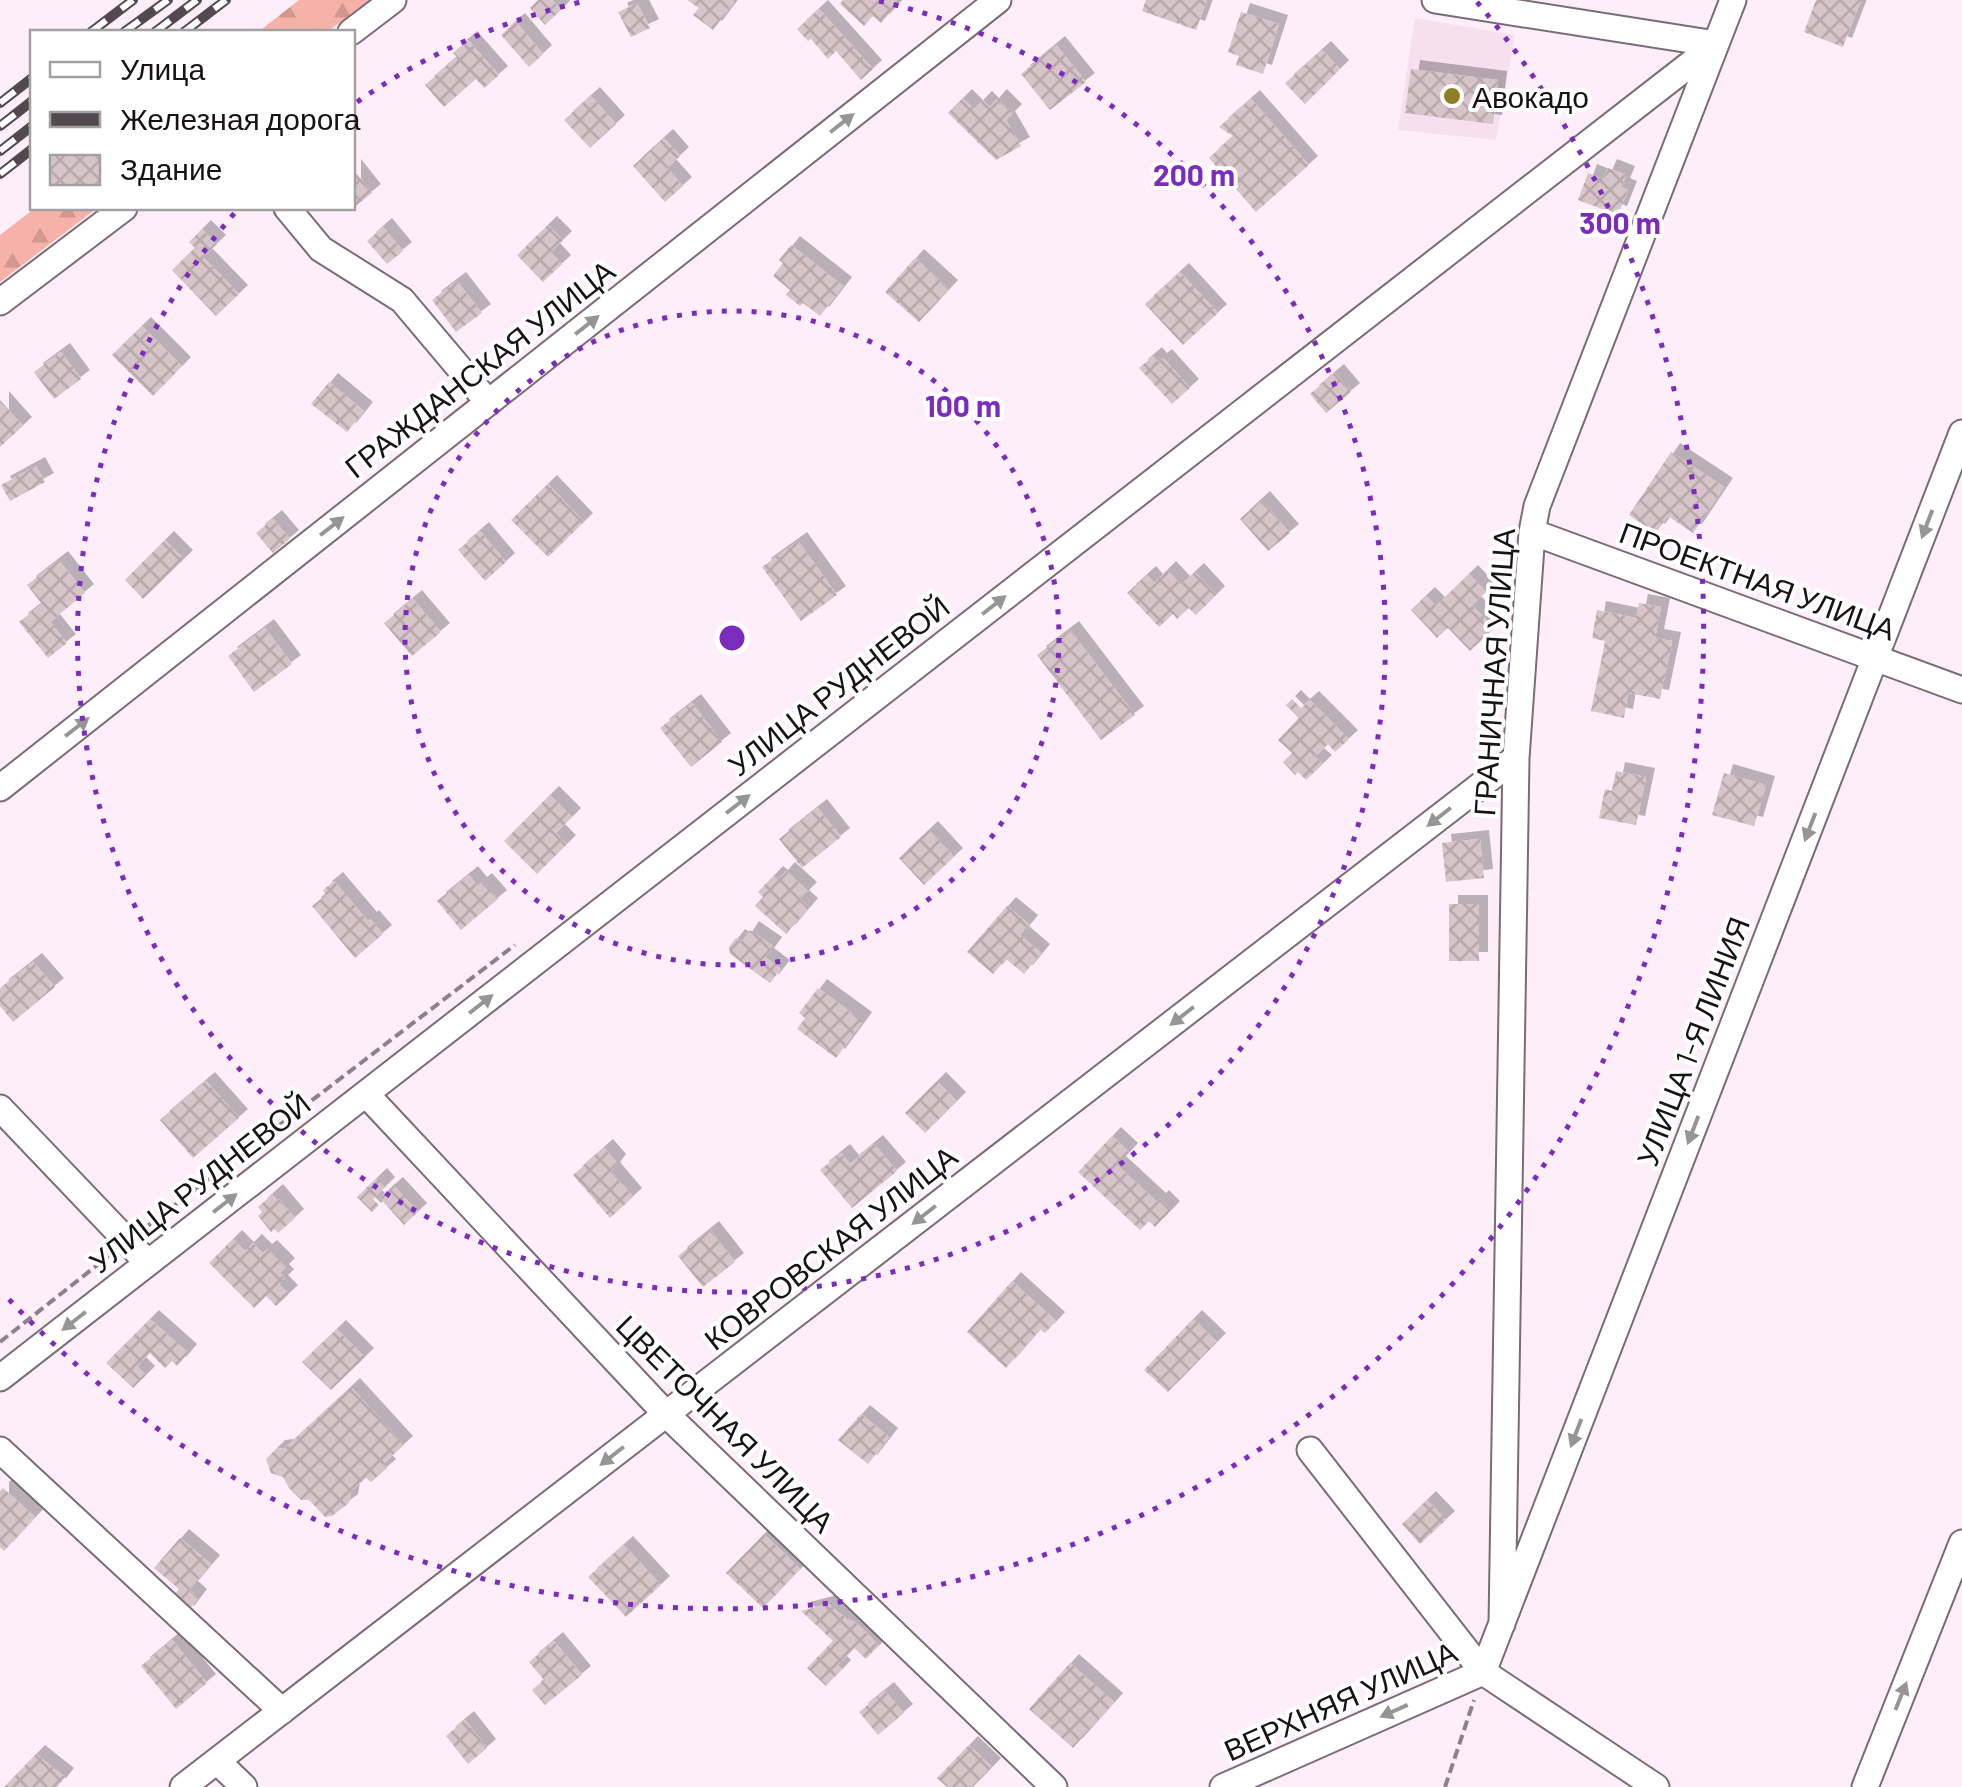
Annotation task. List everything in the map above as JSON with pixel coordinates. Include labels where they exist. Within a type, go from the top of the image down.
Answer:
[{"type":"street","points":[[354,30],[393,0]]},
{"type":"street","name":"ГРАЖДАНСКАЯ УЛИЦА","points":[[0,788],[998,0]]},
{"type":"street","points":[[1435,0],[1716,44]]},
{"type":"street","name":"ГРАНИЧНАЯ УЛИЦА","points":[[1502,1624],[1516,758],[1532,532],[1537,506],[1733,0]]},
{"type":"street","name":"УЛИЦА РУДНЕВОЙ","points":[[0,1378],[1716,44]]},
{"type":"street","points":[[0,302],[121,210]]},
{"type":"street","points":[[288,210],[321,250],[402,300],[488,402]]},
{"type":"street","name":"УЛИЦА 1-Я ЛИНИЯ","points":[[1484,1672],[1962,433]]},
{"type":"street","name":"ПРОЕКТНАЯ УЛИЦА","points":[[1532,532],[1962,690]]},
{"type":"street","name":"КОВРОВСКАЯ УЛИЦА","points":[[184,1787],[1516,758]]},
{"type":"street","name":"ЦВЕТОЧНАЯ УЛИЦА","points":[[366,1094],[666,1414],[1054,1787]]},
{"type":"street","points":[[0,1108],[148,1263]]},
{"type":"street","points":[[0,1450],[282,1711]]},
{"type":"street","points":[[1310,1450],[1484,1672],[1656,1787]]},
{"type":"street","points":[[1865,1787],[1962,1543]]},
{"type":"street","name":"ВЕРХНЯЯ УЛИЦА","points":[[1223,1787],[1484,1672]]},
{"type":"street","points":[[217,1761],[244,1787]]},
{"type":"path","points":[[0,1342],[127,1242]]},
{"type":"path","points":[[1445,1787],[1484,1672]]},
{"type":"shaded area","points":[[1415,18],[1515,35],[1496,140],[1398,130]]},
{"type":"green space","points":[[299,0],[370,0],[330,30],[261,30]]},
{"type":"green space","points":[[32,210],[94,210],[0,282],[0,235]]},
{"type":"building","points":[[538,0],[552,0],[561,10],[545,25],[530,8]]},
{"type":"building","points":[[687,0],[734,2],[713,30],[693,15],[699,8]]},
{"type":"building","points":[[843,0],[901,0],[881,23],[873,16],[864,26],[840,4]]},
{"type":"building","points":[[1146,0],[1207,0],[1196,30],[1142,11]]},
{"type":"building","points":[[1816,0],[1861,0],[1843,47],[1804,32]]},
{"type":"building","points":[[637,3],[650,28],[631,37],[618,12]]},
{"type":"building","points":[[819,9],[873,69],[861,80],[836,51],[828,59],[797,29]]},
{"type":"building","points":[[1241,12],[1279,24],[1263,74],[1236,65],[1239,56],[1228,52]]},
{"type":"building","points":[[516,22],[543,54],[529,67],[501,35]]},
{"type":"building","points":[[468,40],[499,75],[484,88],[476,79],[444,107],[425,85],[457,57],[453,53]]},
{"type":"building","points":[[1056,45],[1086,82],[1050,110],[1021,74]]},
{"type":"building","points":[[1322,50],[1340,69],[1305,104],[1285,83]]},
{"type":"building","name":"Авокадо","points":[[1411,69],[1498,80],[1493,124],[1405,113]]},
{"type":"building","points":[[591,96],[616,124],[590,148],[564,120]]},
{"type":"building","points":[[963,98],[974,109],[983,100],[990,107],[998,98],[1013,113],[1006,120],[1021,146],[996,160],[948,113]]},
{"type":"building","points":[[1251,99],[1309,165],[1256,212],[1209,158],[1233,136],[1219,127]]},
{"type":"building","points":[[664,138],[680,156],[667,168],[683,186],[665,202],[633,166]]},
{"type":"building","points":[[1608,168],[1626,175],[1621,187],[1628,190],[1618,215],[1578,200],[1588,173],[1603,179]]},
{"type":"building","points":[[355,172],[372,193],[355,207]]},
{"type":"building","points":[[548,225],[563,240],[551,252],[562,264],[543,282],[517,255]]},
{"type":"building","points":[[383,227],[403,251],[387,264],[367,241]]},
{"type":"building","points":[[202,229],[217,244],[203,257],[239,294],[216,316],[172,270],[195,248],[189,242]]},
{"type":"building","points":[[791,245],[843,286],[820,316],[786,295],[790,290],[773,276]]},
{"type":"building","points":[[915,258],[949,289],[919,322],[885,292]]},
{"type":"building","points":[[1180,272],[1218,313],[1183,345],[1145,304]]},
{"type":"building","points":[[457,281],[482,313],[456,332],[432,300]]},
{"type":"building","points":[[142,326],[182,366],[153,396],[112,355]]},
{"type":"building","points":[[61,352],[81,379],[54,399],[34,372]]},
{"type":"building","points":[[1153,356],[1158,362],[1163,358],[1190,388],[1172,404],[1139,368]]},
{"type":"building","points":[[1335,373],[1351,392],[1326,413],[1310,394]]},
{"type":"building","points":[[329,382],[364,411],[347,432],[311,404]]},
{"type":"building","points":[[0,400],[23,426],[0,447]]},
{"type":"building","points":[[1671,452],[1724,487],[1693,533],[1668,516],[1656,533],[1629,515]]},
{"type":"building","points":[[36,466],[45,482],[10,501],[1,485]]},
{"type":"building","points":[[548,484],[584,522],[548,557],[511,520]]},
{"type":"building","points":[[1261,500],[1290,533],[1268,551],[1240,519]]},
{"type":"building","points":[[273,519],[290,539],[273,553],[256,533]]},
{"type":"building","points":[[480,531],[506,562],[485,581],[458,550]]},
{"type":"building","points":[[165,540],[184,559],[143,599],[125,580]]},
{"type":"building","points":[[798,541],[837,595],[801,621],[762,567]]},
{"type":"building","points":[[59,560],[85,593],[50,622],[67,643],[48,658],[19,622],[42,604],[27,585]]},
{"type":"building","points":[[1167,570],[1181,585],[1195,572],[1216,595],[1196,615],[1189,608],[1177,619],[1173,614],[1159,627],[1127,593],[1147,575],[1154,583]]},
{"type":"building","points":[[1469,574],[1486,592],[1472,605],[1494,628],[1470,651],[1448,628],[1437,638],[1411,610],[1426,596],[1436,606]]},
{"type":"building","points":[[413,599],[441,632],[412,656],[384,623]]},
{"type":"building","points":[[1639,603],[1661,607],[1655,638],[1672,641],[1660,699],[1628,693],[1624,718],[1591,711],[1605,641],[1592,638],[1597,610],[1636,618]]},
{"type":"building","points":[[265,628],[292,664],[254,692],[228,656]]},
{"type":"building","points":[[1070,630],[1135,715],[1101,740],[1037,655]]},
{"type":"building","points":[[1292,699],[1301,708],[1310,700],[1349,739],[1335,752],[1328,744],[1315,757],[1323,764],[1306,780],[1283,762],[1292,753],[1278,740],[1299,718],[1286,705]]},
{"type":"building","points":[[692,703],[722,742],[691,767],[660,728]]},
{"type":"building","points":[[1616,771],[1646,777],[1636,825],[1599,818],[1605,789],[1612,791]]},
{"type":"building","points":[[1724,773],[1766,785],[1754,826],[1712,815]]},
{"type":"building","points":[[550,795],[572,817],[556,833],[567,844],[537,874],[504,841]]},
{"type":"building","points":[[818,808],[841,837],[802,868],[779,839]]},
{"type":"building","points":[[929,830],[954,857],[924,885],[899,858]]},
{"type":"building","points":[[1480,839],[1484,878],[1446,882],[1442,843]]},
{"type":"building","points":[[786,871],[808,891],[800,899],[809,907],[786,934],[755,906],[763,897],[758,892],[774,875],[779,879]]},
{"type":"building","points":[[469,875],[478,886],[483,882],[498,899],[461,930],[437,901]]},
{"type":"building","points":[[334,881],[383,934],[355,958],[312,906],[326,895],[323,890]]},
{"type":"building","points":[[1449,904],[1479,904],[1479,961],[1449,961]]},
{"type":"building","points":[[1007,906],[1029,924],[1020,935],[1041,953],[1024,974],[1006,959],[993,974],[967,952]]},
{"type":"building","points":[[750,930],[773,946],[765,957],[781,969],[770,983],[730,954],[729,947],[736,938],[742,942]]},
{"type":"building","points":[[33,962],[55,987],[13,1022],[0,1006],[0,988]]},
{"type":"building","points":[[818,988],[863,1021],[836,1058],[797,1029],[805,1018],[799,1013]]},
{"type":"building","points":[[206,1081],[239,1118],[193,1158],[160,1120]]},
{"type":"building","points":[[937,1081],[957,1101],[925,1133],[905,1113]]},
{"type":"building","points":[[1112,1136],[1129,1152],[1117,1165],[1171,1210],[1155,1227],[1149,1221],[1140,1230],[1078,1172]]},
{"type":"building","points":[[874,1144],[897,1171],[852,1208],[820,1170],[841,1153],[850,1164]]},
{"type":"building","points":[[604,1148],[617,1163],[611,1171],[633,1197],[610,1218],[573,1175]]},
{"type":"building","points":[[378,1177],[386,1186],[373,1199],[379,1205],[372,1212],[357,1197]]},
{"type":"building","points":[[394,1186],[418,1212],[404,1225],[380,1198]]},
{"type":"building","points":[[274,1193],[295,1218],[278,1233],[275,1229],[271,1232],[258,1216],[262,1212],[258,1207]]},
{"type":"building","points":[[710,1230],[735,1262],[703,1287],[678,1256]]},
{"type":"building","points":[[233,1239],[245,1251],[253,1243],[263,1253],[268,1249],[286,1267],[280,1273],[285,1278],[279,1284],[289,1294],[276,1306],[266,1296],[254,1308],[209,1263]]},
{"type":"building","points":[[1012,1281],[1056,1321],[1045,1333],[1040,1329],[1006,1368],[967,1332]]},
{"type":"building","points":[[150,1319],[188,1353],[177,1366],[172,1361],[165,1368],[150,1353],[137,1366],[146,1375],[133,1388],[106,1363]]},
{"type":"building","points":[[1193,1319],[1217,1342],[1168,1392],[1144,1370]]},
{"type":"building","points":[[337,1329],[365,1357],[331,1390],[302,1362]]},
{"type":"building","points":[[351,1387],[404,1445],[383,1464],[387,1468],[371,1482],[366,1478],[351,1491],[349,1503],[325,1517],[309,1500],[301,1500],[283,1477],[271,1473],[266,1459],[276,1449],[285,1448]]},
{"type":"building","points":[[861,1414],[889,1437],[868,1464],[838,1440]]},
{"type":"building","points":[[3,1488],[35,1517],[4,1551],[0,1547]]},
{"type":"building","points":[[1427,1500],[1446,1520],[1420,1544],[1402,1524]]},
{"type":"building","points":[[764,1534],[800,1569],[763,1608],[726,1573]]},
{"type":"building","points":[[180,1538],[211,1564],[189,1590],[198,1598],[185,1615],[169,1601],[179,1589],[154,1568]]},
{"type":"building","points":[[624,1545],[661,1585],[626,1617],[588,1577]]},
{"type":"building","points":[[828,1604],[879,1645],[866,1659],[854,1648],[826,1686],[807,1668],[833,1641],[801,1611]]},
{"type":"building","points":[[172,1640],[207,1683],[176,1709],[141,1666]]},
{"type":"building","points":[[554,1641],[582,1675],[545,1705],[532,1690],[544,1680],[529,1662]]},
{"type":"building","points":[[1070,1663],[1114,1702],[1073,1748],[1029,1709]]},
{"type":"building","points":[[885,1691],[904,1713],[878,1735],[859,1712]]},
{"type":"building","points":[[465,1720],[487,1748],[468,1764],[446,1736]]},
{"type":"building","points":[[969,1745],[992,1767],[973,1787],[947,1787],[937,1778]]},
{"type":"building","points":[[36,1754],[65,1777],[57,1787],[4,1787]]},
{"type":"railway","points":[[94,30],[133,0]]},
{"type":"railway","points":[[127,30],[168,0]]},
{"type":"railway","points":[[158,30],[197,0]]},
{"type":"railway","points":[[187,30],[226,0]]},
{"type":"railway","points":[[0,103],[30,80]]},
{"type":"railway","points":[[0,126],[30,103]]},
{"type":"railway","points":[[0,151],[30,128]]},
{"type":"railway","points":[[0,174],[30,151]]},
{"type":"place","name":"Авокадо","points":[[1452,96]]}]
